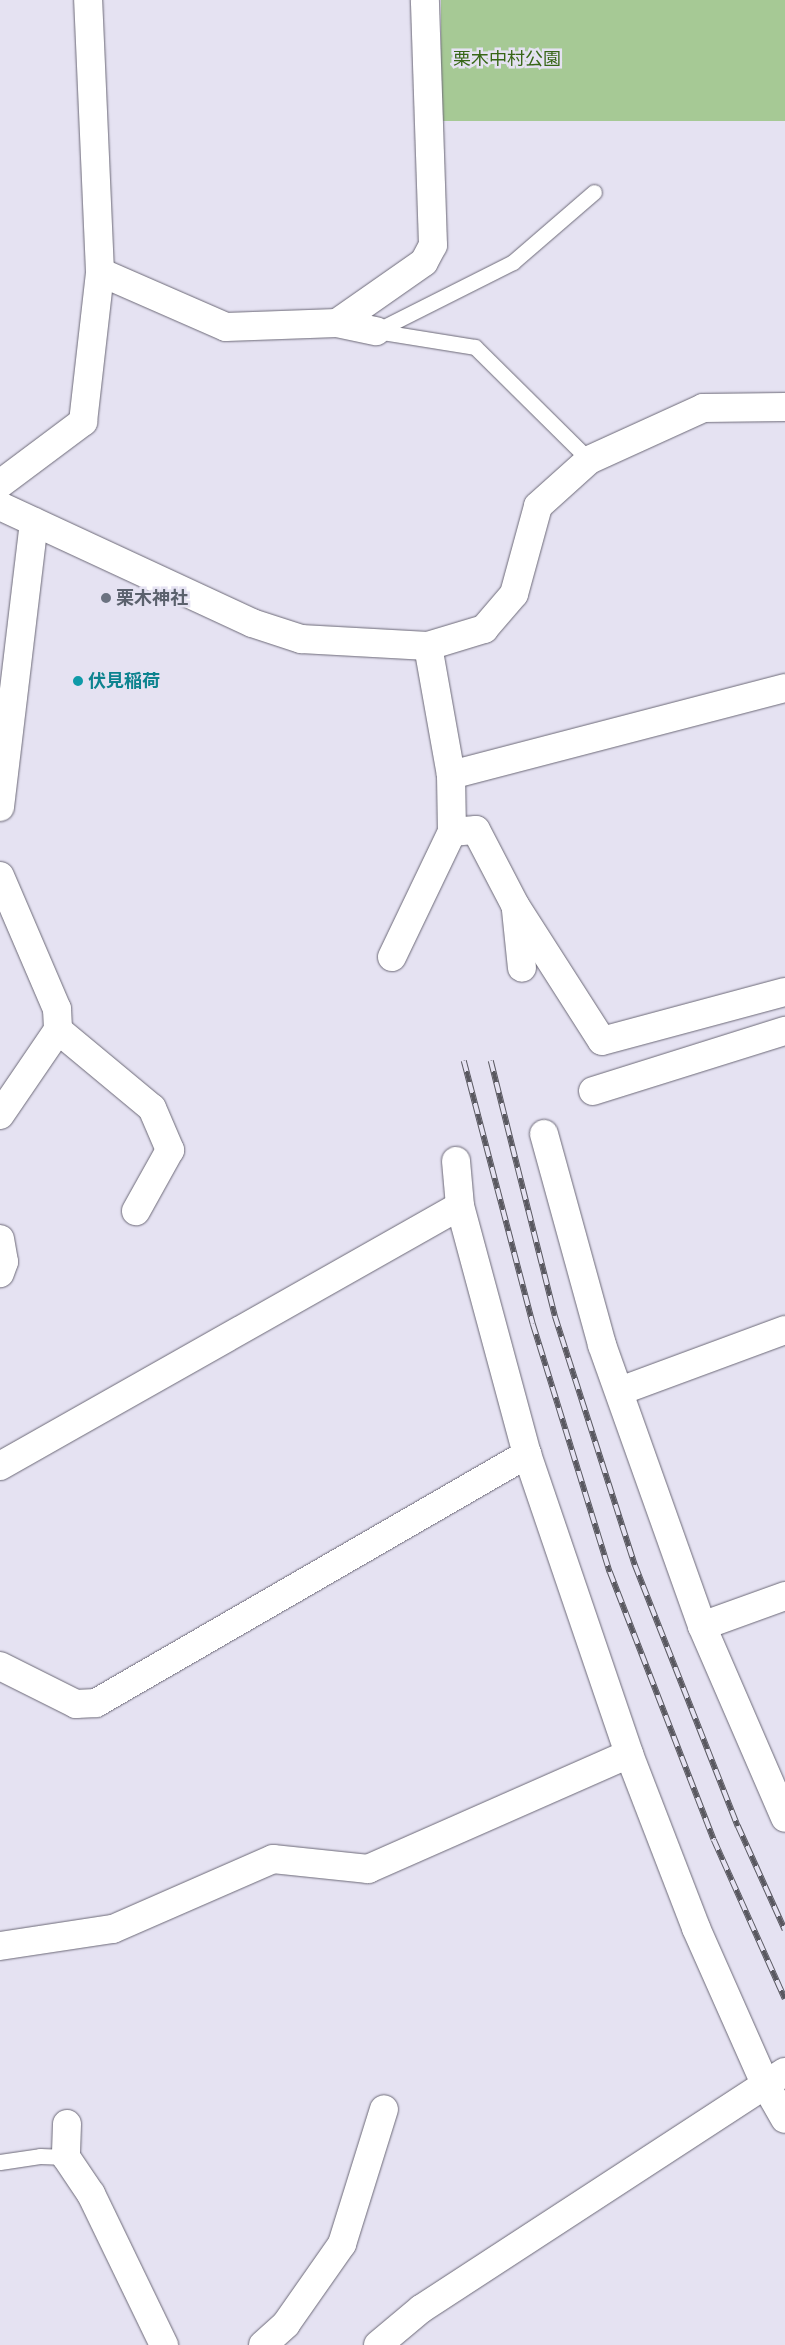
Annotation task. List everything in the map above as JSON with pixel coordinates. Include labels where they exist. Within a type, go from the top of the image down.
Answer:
[{"type":"street","points":[[0,484],[83,422],[100,272],[88,0]]},
{"type":"street","points":[[337,323],[424,262],[433,245],[425,0]]},
{"type":"street","points":[[100,272],[226,328],[337,323],[376,331]]},
{"type":"street","points":[[0,506],[252,624],[301,638],[428,646],[484,629],[514,594],[538,506],[589,460],[702,408],[785,407]]},
{"type":"street","points":[[0,807],[34,522]]},
{"type":"street","points":[[392,957],[452,832],[451,775],[428,646]]},
{"type":"street","points":[[451,775],[785,688]]},
{"type":"street","points":[[452,832],[476,830],[515,905],[602,1041],[785,992]]},
{"type":"street","points":[[0,876],[57,1009],[58,1030],[0,1115]]},
{"type":"street","points":[[515,905],[522,968]]},
{"type":"street","points":[[58,1030],[152,1108],[170,1150],[136,1211]]},
{"type":"street","points":[[593,1091],[785,1031]]},
{"type":"street","points":[[544,1134],[602,1345],[620,1391],[702,1626],[785,1818]]},
{"type":"street","points":[[456,1161],[460,1206],[527,1454],[629,1754],[696,1928],[777,2077],[785,2119]]},
{"type":"street","points":[[0,1466],[460,1206]]},
{"type":"street","points":[[0,1239],[4,1262],[0,1273]]},
{"type":"street","points":[[620,1391],[785,1330]]},
{"type":"street","points":[[0,1666],[76,1704],[96,1703],[527,1454]]},
{"type":"street","points":[[702,1626],[785,1596]]},
{"type":"street","points":[[0,1946],[113,1929],[273,1859],[368,1869],[629,1754]]},
{"type":"street","points":[[378,2345],[421,2309],[777,2077]]},
{"type":"street","points":[[263,2345],[286,2324],[342,2244],[384,2109]]},
{"type":"street","points":[[67,2124],[66,2157],[91,2194],[164,2345]]},
{"type":"lane","points":[[376,331],[512,262],[594,192]]},
{"type":"lane","points":[[376,331],[475,347],[589,460]]},
{"type":"lane","points":[[0,2162],[40,2156],[66,2157]]},
{"type":"green space","name":"栗木中村公園","points":[[441,0],[785,0],[785,121],[441,121]]},
{"type":"railway","points":[[464,1061],[533,1324],[610,1572],[714,1840],[785,1999]]},
{"type":"railway","points":[[491,1061],[555,1316],[635,1565],[738,1826],[785,1930]]},
{"type":"place","name":"栗木神社","points":[[106,598]]},
{"type":"place","name":"伏見稲荷","points":[[78,681]]}]
